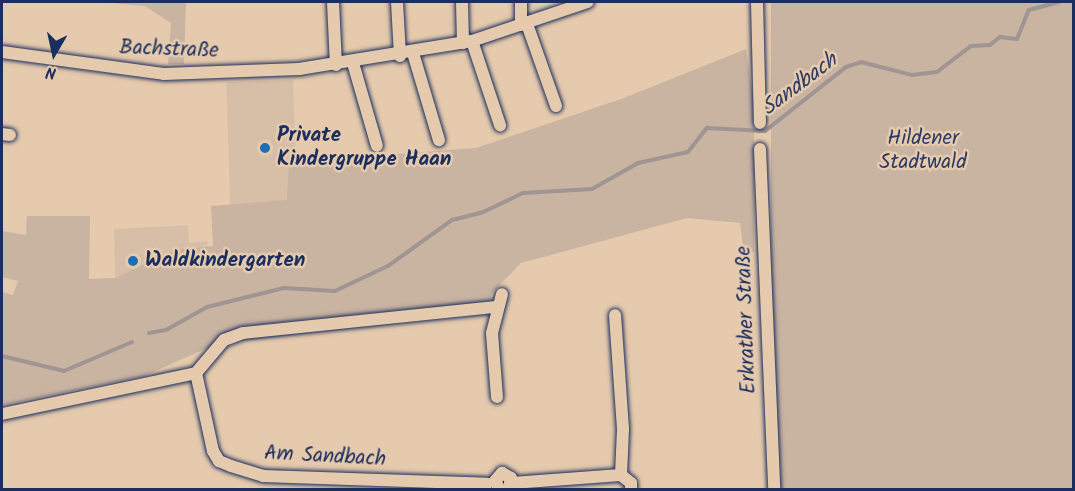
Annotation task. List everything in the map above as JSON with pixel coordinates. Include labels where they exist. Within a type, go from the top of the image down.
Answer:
[{"type":"street","points":[[333,2],[336,65]]},
{"type":"street","points":[[397,2],[407,54],[439,140]]},
{"type":"street","points":[[462,2],[467,42],[500,125]]},
{"type":"street","points":[[521,2],[524,25],[556,106]]},
{"type":"street","name":"Bachstraße","points":[[2,52],[164,74],[336,65],[467,42],[588,2]]},
{"type":"street","points":[[757,2],[760,123]]},
{"type":"street","points":[[353,63],[377,146]]},
{"type":"street","name":"Erkrather Straße","points":[[760,149],[774,489]]},
{"type":"street","points":[[497,397],[495,307],[502,294]]},
{"type":"street","points":[[2,414],[196,373],[224,340],[243,333],[495,307]]},
{"type":"street","points":[[615,315],[623,429],[621,475]]},
{"type":"street","name":"Am Sandbach","points":[[196,373],[219,461],[263,476],[418,486],[487,484]]},
{"type":"street","points":[[500,489],[495,483],[499,474],[507,474],[509,486],[621,475],[631,483],[631,489]]},
{"type":"shaded area","name":"Private Kindergruppe Haan","points":[[293,80],[298,214],[231,216],[226,82]]},
{"type":"shaded area","name":"Waldkindergarten","points":[[188,225],[189,243],[208,241],[207,246],[176,249],[115,278],[114,229]]},
{"type":"green space","points":[[98,2],[186,2],[184,64],[168,64],[171,23],[145,6]]},
{"type":"green space","name":"Hildener Stadtwald","points":[[771,2],[1073,2],[1073,489],[771,489]]},
{"type":"green space","points":[[746,49],[754,104],[754,252],[744,253],[740,223],[687,218],[521,263],[491,294],[487,313],[216,344],[144,376],[2,405],[2,292],[13,295],[18,281],[2,277],[2,231],[26,235],[27,216],[90,216],[89,279],[115,278],[176,249],[213,246],[211,206],[287,200],[289,162],[476,148],[624,98]]},
{"type":"waterway","name":"Sandbach","points":[[149,333],[166,330],[207,307],[284,288],[335,291],[388,266],[452,220],[481,213],[523,193],[592,189],[638,163],[688,152],[707,128],[765,131],[846,67],[861,62],[912,75],[937,72],[971,46],[990,45],[1000,37],[1017,39],[1029,10],[1059,2]]},
{"type":"waterway","name":"Sandbach","points":[[2,356],[64,371],[132,342]]},
{"type":"place","name":"Private Kindergruppe Haan","points":[[265,148]]},
{"type":"place","name":"Waldkindergarten","points":[[133,261]]}]
